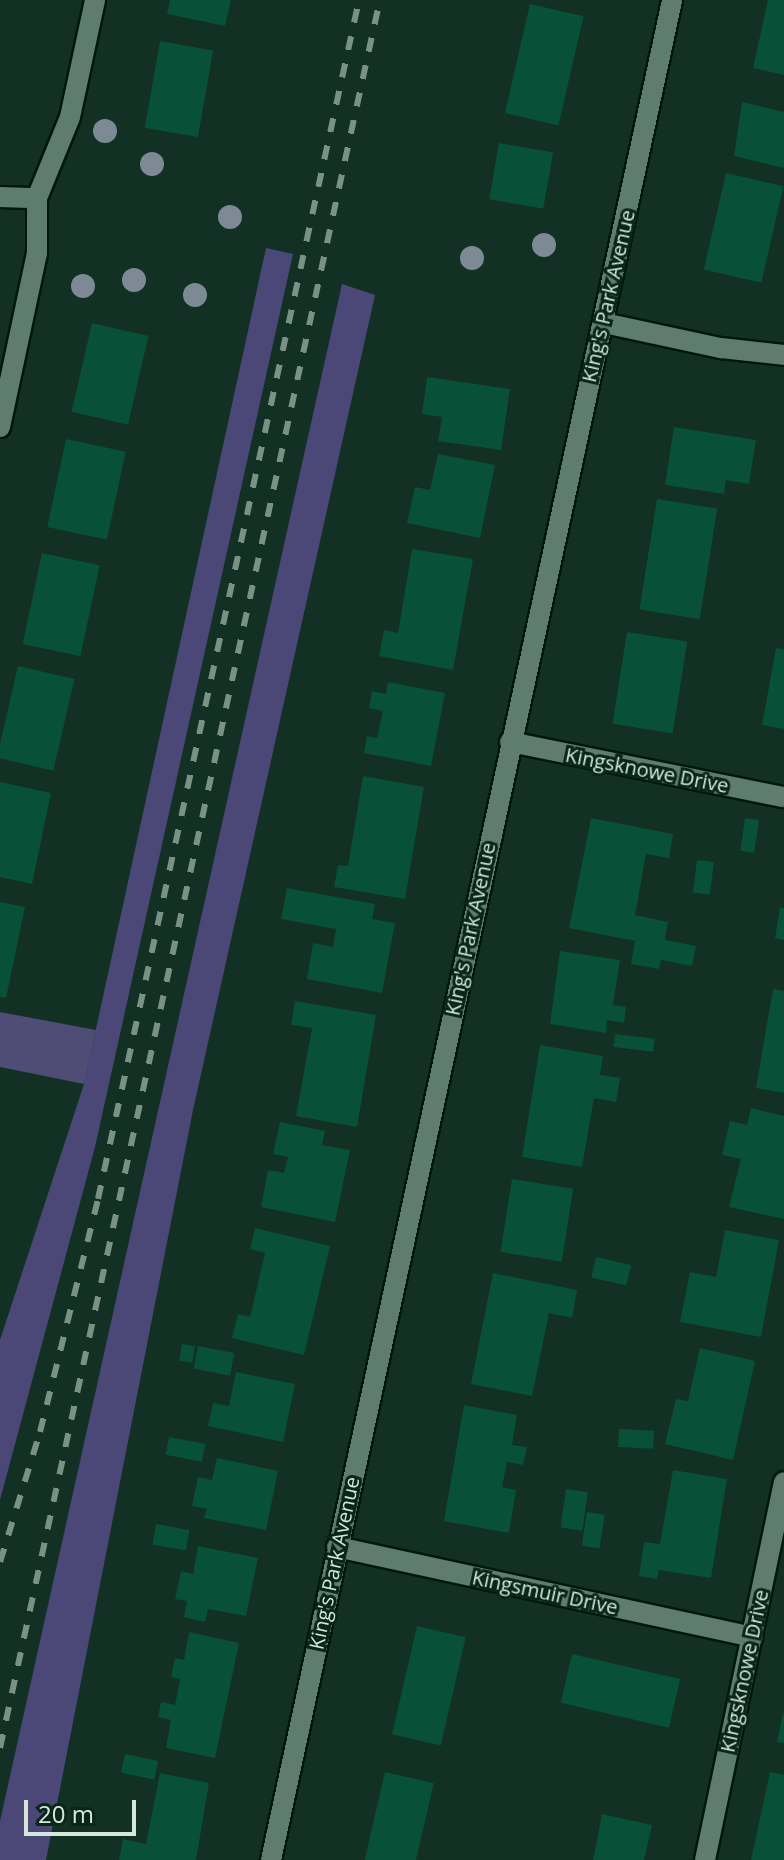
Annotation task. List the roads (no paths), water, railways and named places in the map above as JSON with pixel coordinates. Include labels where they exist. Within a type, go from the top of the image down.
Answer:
[{"type":"main road","points":[[0,427],[37,253],[37,198],[70,117],[95,0]]},
{"type":"main road","name":"King's Park Avenue","points":[[271,1860],[672,0]]},
{"type":"main road","points":[[0,197],[37,198]]},
{"type":"main road","points":[[604,323],[721,348],[784,355]]},
{"type":"main road","name":"Kingsknowe Drive","points":[[510,742],[784,797]]},
{"type":"main road","name":"Kingsknowe Drive","points":[[705,1860],[784,1482]]},
{"type":"main road","name":"Kingsmuir Drive","points":[[337,1547],[752,1637]]},
{"type":"railway","points":[[0,1562],[40,1432],[98,1199],[359,0]]},
{"type":"railway","points":[[0,1748],[380,0]]}]
